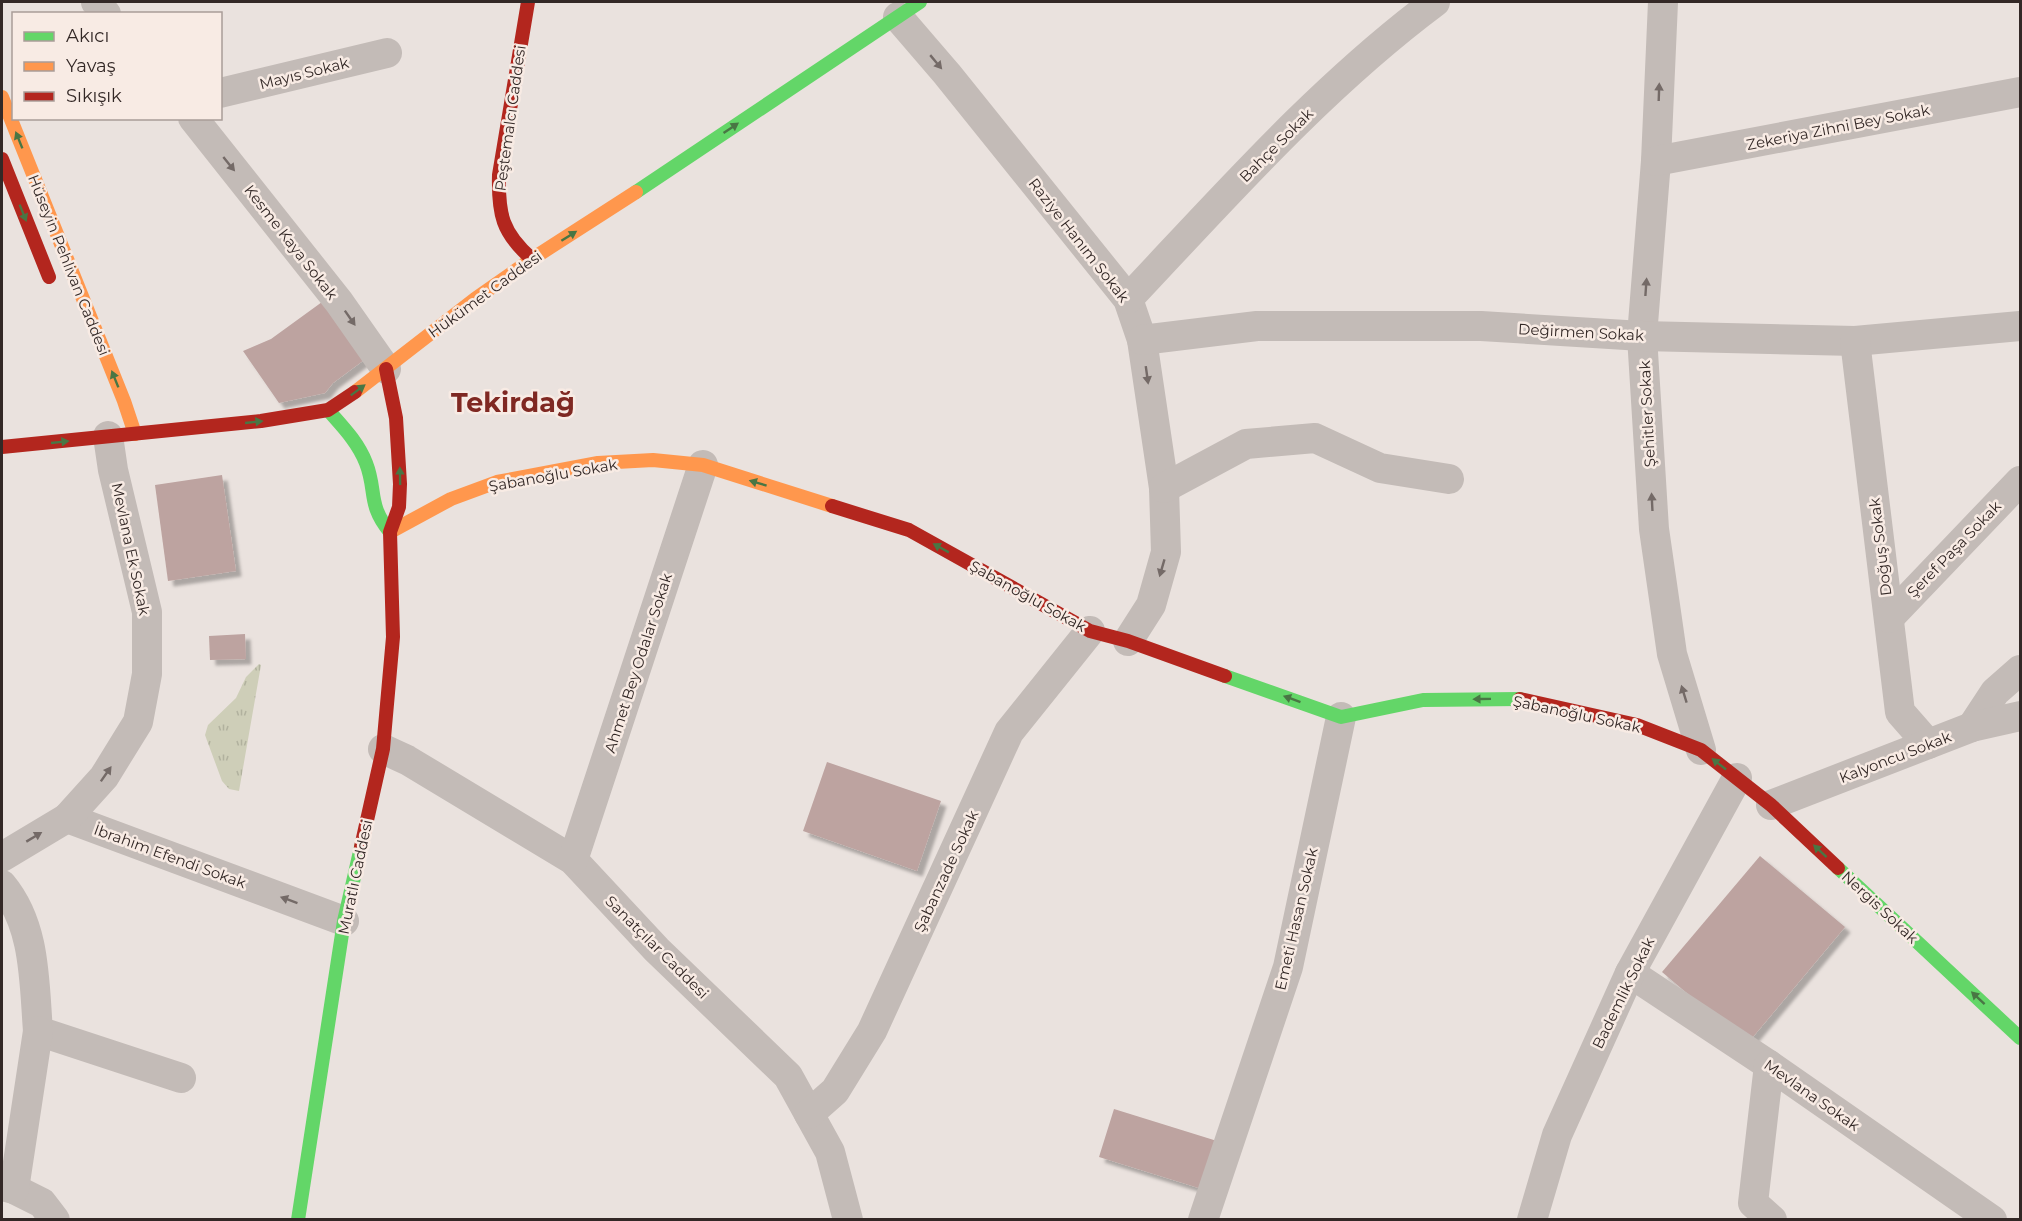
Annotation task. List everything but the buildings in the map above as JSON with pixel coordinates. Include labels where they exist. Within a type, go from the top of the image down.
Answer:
[{"type":"street","name":"Peştemalcı Caddesi","points":[[528,2],[499,176],[498,205],[506,231],[518,248],[532,259]]},
{"type":"street","name":"Bahçe Sokak","points":[[1128,299],[1266,153],[1390,34],[1435,2]]},
{"type":"street","name":"Şehitler Sokak","points":[[1663,2],[1656,161],[1642,336],[1655,540],[1672,654],[1701,750]]},
{"type":"street","name":"Hükümet Caddesi","points":[[2,447],[116,431],[261,421],[328,410],[351,396],[475,299],[532,259],[610,210],[909,9]]},
{"type":"street","name":"Raziye Hanım Sokak","points":[[909,9],[947,74],[1128,299],[1142,340],[1164,488],[1166,552],[1151,605],[1128,640]]},
{"type":"street","name":"Mayıs Sokak","points":[[222,93],[387,53]]},
{"type":"street","name":"Zekeriya Zihni Bey Sokak","points":[[1656,161],[2020,92]]},
{"type":"street","name":"Hüseyin Pehlivan Caddesi","points":[[2,97],[124,401],[116,431]]},
{"type":"street","name":"Kesme Kaya Sokak","points":[[195,120],[339,302],[386,369]]},
{"type":"street","name":"Hüseyin Pehlivan Caddesi","points":[[2,159],[54,289]]},
{"type":"street","name":"Değirmen Sokak","points":[[1142,340],[1257,326],[1481,326],[1642,336],[1855,340],[2020,326]]},
{"type":"street","name":"Doğuş Sokak","points":[[1855,340],[1900,712],[1928,744]]},
{"type":"street","name":"Muratlı Caddesi","points":[[298,1220],[344,921],[383,749],[393,637],[390,532],[399,507],[399,451],[396,418],[386,369]]},
{"type":"street","name":"Muratlı Caddesi","points":[[328,410],[356,442],[367,464],[375,508],[380,520],[390,532]]},
{"type":"street","name":"Mevlana Ek Sokak","points":[[67,818],[104,777],[138,722],[147,674],[147,612],[113,470],[116,431]]},
{"type":"street","points":[[1164,488],[1245,444],[1315,438],[1380,468],[1449,479]]},
{"type":"street","name":"Şabanoğlu Sokak","points":[[390,532],[451,499],[497,482],[598,463],[653,460],[703,465],[909,530],[1090,632],[1128,640],[1341,717],[1423,700],[1515,698],[1638,724],[1701,750],[1737,778]]},
{"type":"street","name":"Ahmet Bey Odalar Sokak","points":[[573,860],[703,465]]},
{"type":"street","name":"Şeref Paşa Sokak","points":[[1889,618],[2020,481]]},
{"type":"street","name":"Şabanzade Sokak","points":[[809,1114],[835,1091],[872,1031],[1009,732],[1090,632]]},
{"type":"street","points":[[1972,727],[1995,692],[2020,670]]},
{"type":"street","name":"Kalyoncu Sokak","points":[[1771,805],[1972,727],[2020,716]]},
{"type":"street","name":"Emeti Hasan Sokak","points":[[1203,1220],[1288,967],[1341,717]]},
{"type":"street","name":"Sanatçılar Caddesi","points":[[383,749],[407,760],[573,860],[657,950],[788,1076],[830,1152],[848,1220]]},
{"type":"street","name":"Nergis Sokak","points":[[1737,778],[1771,805],[2020,1038]]},
{"type":"street","name":"Bademlik Sokak","points":[[1532,1220],[1557,1135],[1630,973],[1737,778]]},
{"type":"street","points":[[2,857],[67,818]]},
{"type":"street","name":"İbrahim Efendi Sokak","points":[[67,818],[344,921]]},
{"type":"street","points":[[2,885],[13,899],[31,946],[38,1031],[8,1188],[42,1203],[55,1220]]},
{"type":"street","name":"Mevlana Sokak","points":[[1630,973],[1769,1065],[1992,1220]]},
{"type":"street","points":[[38,1031],[181,1078]]},
{"type":"street","points":[[1769,1065],[1753,1203],[1772,1220]]},
{"type":"green space","points":[[259,664],[261,665],[239,791],[229,789],[222,781],[205,735],[208,725],[236,698],[246,677]]},
{"type":"traffic: fast","points":[[636,192],[920,2]]},
{"type":"traffic: fast","points":[[328,410],[363,455],[375,505],[390,532]]},
{"type":"traffic: fast","points":[[1225,676],[1341,717],[1423,700],[1520,699]]},
{"type":"traffic: fast","points":[[298,1220],[344,921],[361,847]]},
{"type":"traffic: fast","points":[[1838,868],[2020,1038]]},
{"type":"traffic: slow","points":[[2,97],[124,401],[135,434]]},
{"type":"traffic: slow","points":[[355,392],[475,299],[636,192]]},
{"type":"traffic: slow","points":[[390,532],[451,499],[497,482],[598,463],[653,460],[703,465],[832,506]]},
{"type":"traffic: jam","points":[[528,2],[499,175],[499,189],[501,212],[508,231],[532,259]]},
{"type":"traffic: jam","points":[[2,159],[49,277]]},
{"type":"traffic: jam","points":[[361,847],[383,749],[393,637],[390,532],[399,507],[400,484],[396,418],[386,369]]},
{"type":"traffic: jam","points":[[2,447],[261,421],[328,410],[355,392]]},
{"type":"traffic: jam","points":[[832,506],[909,530],[1090,631],[1128,641],[1225,676]]},
{"type":"traffic: jam","points":[[1520,699],[1637,725],[1701,750],[1771,805],[1838,868]]},
{"type":"district","name":"Tekirdağ","points":[[513,402]]}]
